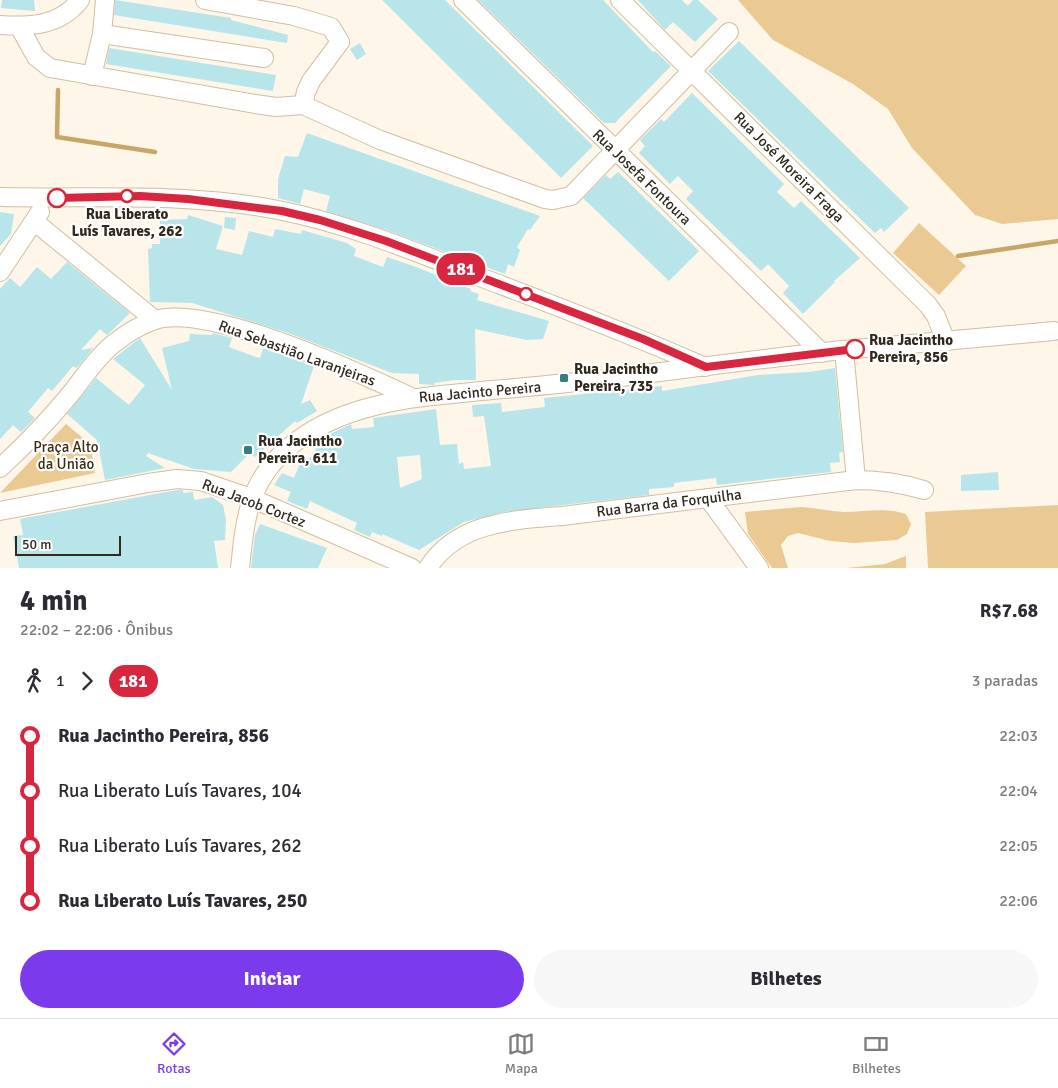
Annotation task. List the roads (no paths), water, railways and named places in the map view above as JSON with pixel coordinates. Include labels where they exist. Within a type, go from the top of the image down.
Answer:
[{"type":"street","points":[[0,25],[20,26],[52,21],[66,15],[80,0]]},
{"type":"street","points":[[92,76],[102,34],[105,0]]},
{"type":"street","points":[[205,0],[294,16],[332,27],[340,42],[311,80],[303,105]]},
{"type":"street","name":"Rua Josefa Fontoura","points":[[463,0],[613,150],[822,353]]},
{"type":"street","name":"Rua José Moreira Fraga","points":[[620,0],[928,305],[936,316],[946,342]]},
{"type":"street","points":[[20,26],[36,57],[50,68],[255,104],[276,107],[303,105],[380,140],[544,199],[553,200],[571,196],[613,150],[729,32]]},
{"type":"street","points":[[102,34],[264,58]]},
{"type":"street","points":[[0,197],[134,196],[188,199],[282,211],[320,220],[386,241],[643,339],[706,367]]},
{"type":"street","points":[[0,272],[35,222],[46,198]]},
{"type":"street","points":[[35,222],[155,320]]},
{"type":"street","name":"Rua Sebastião Laranjeiras","points":[[0,468],[44,424],[111,346],[129,333],[155,320],[195,318],[224,324],[334,363],[413,398]]},
{"type":"street","name":"Rua Jacinto Pereira","points":[[240,568],[251,498],[268,470],[282,454],[310,432],[336,419],[363,409],[413,398],[558,384],[844,350],[1054,331]]},
{"type":"street","points":[[844,350],[856,480]]},
{"type":"street","name":"Rua Jacob Cortez","points":[[0,511],[177,479],[201,481],[251,498],[412,568]]},
{"type":"street","name":"Rua Barra da Forquilha","points":[[428,568],[434,558],[450,543],[487,526],[513,520],[856,480],[902,483],[924,490]]},
{"type":"street","points":[[708,498],[758,568]]},
{"type":"waterway","points":[[58,90],[57,137],[155,152]]},
{"type":"waterway","points":[[958,256],[1058,241]]},
{"type":"place","name":"Rua Liberato Luís Tavares, 262","points":[[127,196]]},
{"type":"place","name":"Rua Jacintho Pereira, 856","points":[[855,349]]},
{"type":"place","name":"Rua Jacintho Pereira, 735","points":[[564,378]]},
{"type":"place","name":"Rua Jacintho Pereira, 611","points":[[248,450]]},
{"type":"park label","name":"Praça Alto da União","points":[[66,456]]}]
